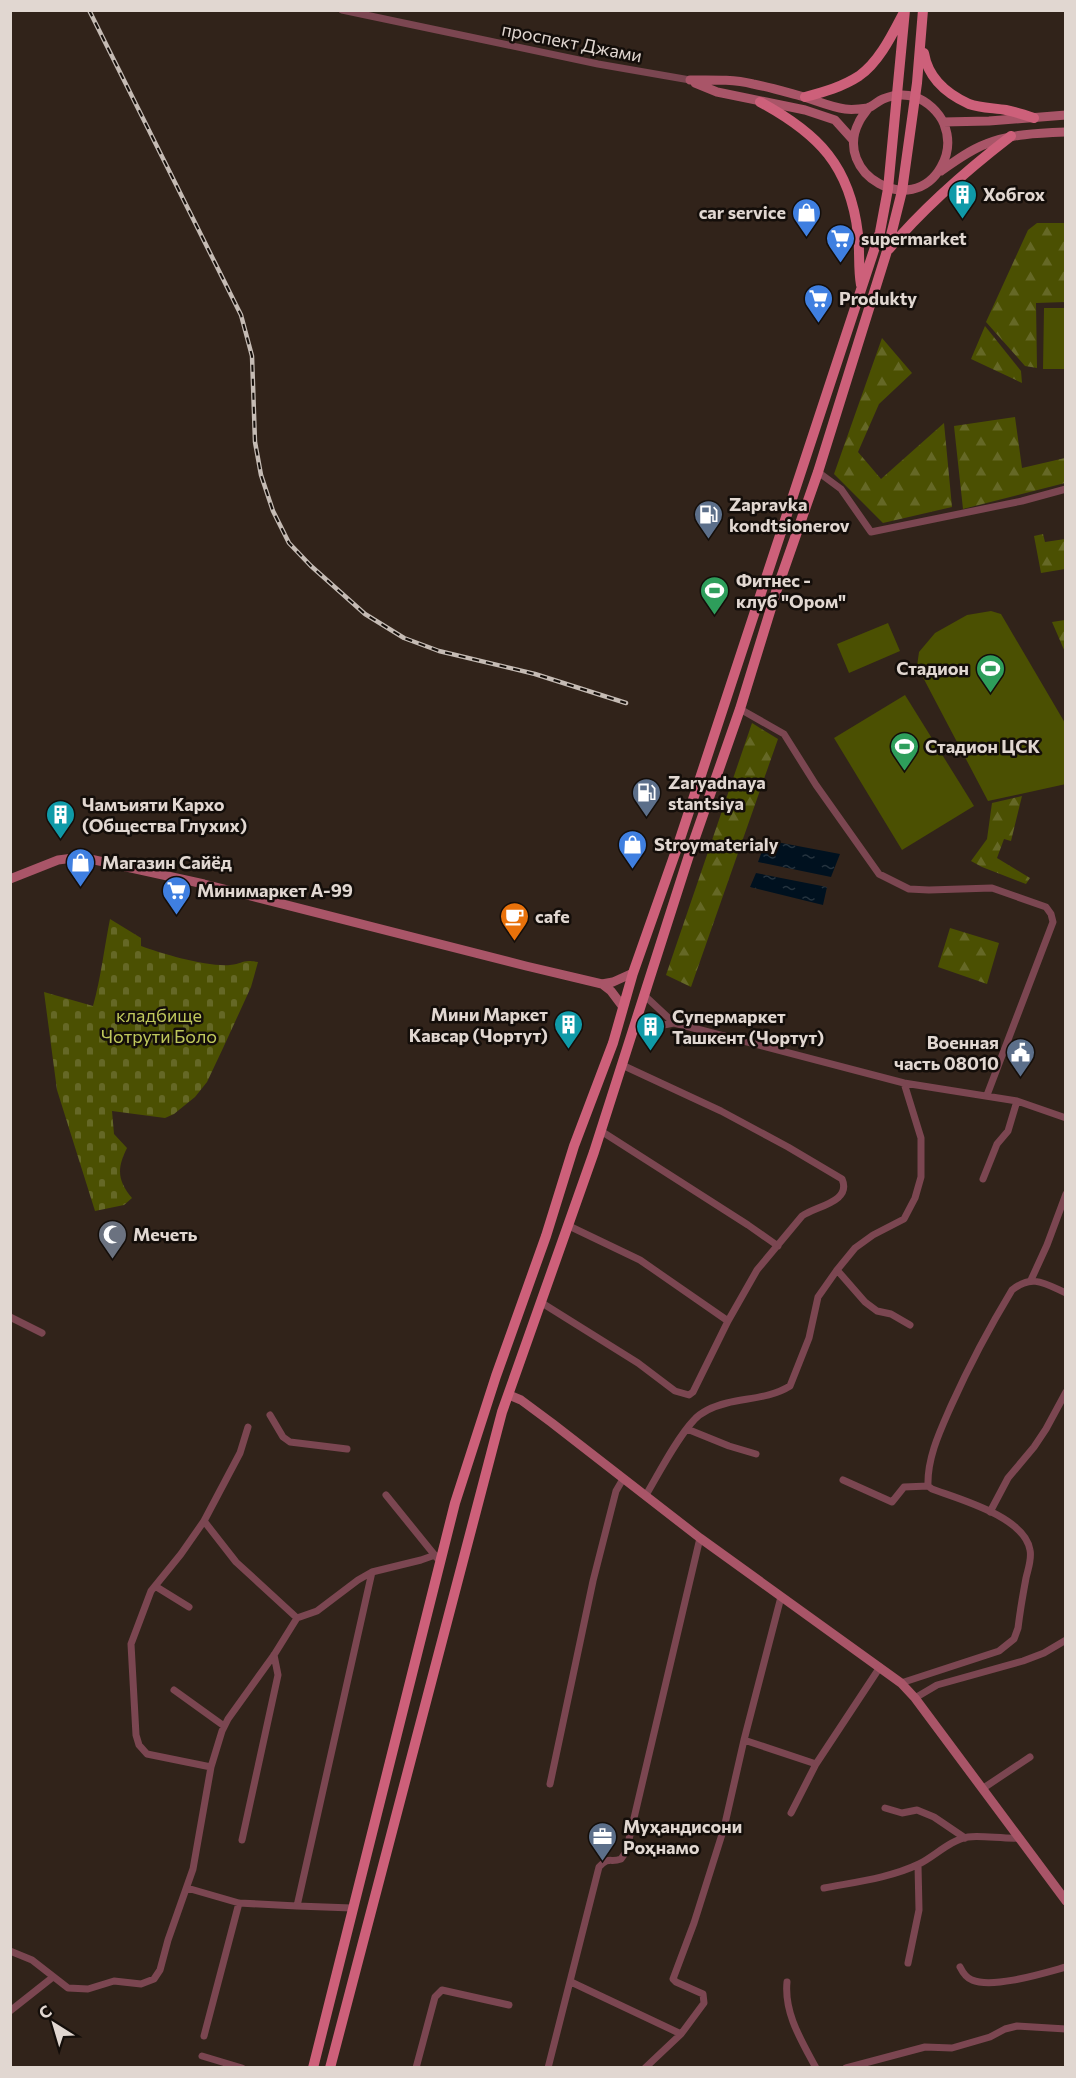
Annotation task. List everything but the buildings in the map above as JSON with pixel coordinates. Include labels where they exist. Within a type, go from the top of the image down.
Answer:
[{"type":"main road","points":[[330,2067],[484,1475],[508,1395],[601,1131],[690,852],[818,472],[887,251],[902,191],[915,97],[923,10]]},
{"type":"main road","points":[[313,2067],[437,1558],[496,1376],[546,1236],[574,1146],[613,1043],[633,973],[678,848],[880,232],[888,189],[905,11]]},
{"type":"main road","points":[[805,98],[840,87],[861,75],[876,58],[905,11]]},
{"type":"main road","points":[[921,39],[926,65],[935,81],[948,92],[970,105],[1010,111],[1034,118]]},
{"type":"main road","points":[[760,102],[782,114],[824,148],[842,174],[854,204],[859,237],[861,289]]},
{"type":"main road","points":[[887,251],[915,218],[974,165],[1011,136]]},
{"type":"main road","points":[[857,301],[869,305]]},
{"type":"main road","points":[[678,848],[690,852]]},
{"type":"main road","points":[[574,1146],[594,1152]]},
{"type":"main road","points":[[466,1469],[484,1475]]},
{"type":"street","name":"проспект Джами","points":[[342,10],[587,62],[690,80]]},
{"type":"street","points":[[690,80],[752,83],[842,109],[870,107]]},
{"type":"street","points":[[690,80],[717,92],[805,110],[835,120],[854,140]]},
{"type":"street","points":[[937,175],[947,158],[949,138],[943,122],[931,105],[915,97],[897,95],[882,99],[870,107],[858,122],[854,140],[857,161],[870,179],[888,189],[902,191],[921,186],[937,175],[962,156],[986,144],[1011,136],[1065,132]]},
{"type":"street","points":[[943,122],[1065,115]]},
{"type":"street","points":[[818,472],[841,489],[871,532],[1022,501],[1065,489]]},
{"type":"street","points":[[740,709],[784,734],[879,874],[909,889],[992,888],[1046,907],[1052,914],[1053,922],[987,1095]]},
{"type":"street","points":[[10,879],[58,860],[81,857],[215,886],[602,984],[633,973]]},
{"type":"street","points":[[602,984],[611,991],[622,1007]]},
{"type":"street","points":[[644,995],[674,1023]]},
{"type":"street","points":[[633,1031],[674,1023],[904,1083],[1017,1101],[1065,1118]]},
{"type":"street","points":[[542,1303],[638,1363],[675,1391],[688,1395],[693,1392],[728,1321],[757,1270],[802,1216],[839,1197],[844,1186],[842,1179],[788,1147],[721,1111],[622,1065]]},
{"type":"street","points":[[646,1495],[694,1419],[709,1409],[726,1403],[757,1398],[790,1386],[809,1338],[818,1297],[855,1248],[904,1219],[910,1210],[921,1177],[921,1138],[904,1083]]},
{"type":"street","points":[[983,1179],[997,1144],[1012,1122],[1017,1101]]},
{"type":"street","points":[[601,1131],[778,1246]]},
{"type":"street","points":[[1031,1280],[1047,1245],[1065,1195]]},
{"type":"street","points":[[569,1226],[640,1260],[728,1321]]},
{"type":"street","points":[[837,1270],[877,1311],[891,1314],[910,1325]]},
{"type":"street","points":[[928,1486],[927,1473],[932,1455],[974,1356],[1012,1290],[1021,1283],[1031,1280],[1065,1293]]},
{"type":"street","points":[[10,1317],[42,1334]]},
{"type":"street","points":[[990,1512],[1008,1478],[1046,1429],[1065,1392]]},
{"type":"street","points":[[508,1395],[521,1400],[700,1538],[901,1683],[915,1698],[1065,1901]]},
{"type":"street","points":[[270,1415],[283,1437],[290,1442],[346,1449]]},
{"type":"street","points":[[211,1767],[147,1754],[139,1745],[136,1735],[131,1644],[151,1591],[204,1521],[240,1453],[248,1427]]},
{"type":"street","points":[[687,1429],[756,1454]]},
{"type":"street","points":[[550,1784],[593,1581],[616,1491],[623,1479]]},
{"type":"street","points":[[843,1480],[892,1502],[904,1487],[928,1486],[968,1501],[1010,1522],[1024,1535],[1031,1551],[1018,1628],[1014,1638],[999,1651],[901,1683]]},
{"type":"street","points":[[386,1495],[437,1558]]},
{"type":"street","points":[[204,1521],[236,1562],[297,1618]]},
{"type":"street","points":[[548,2067],[599,1867],[609,1859],[621,1859],[626,1852],[700,1538]]},
{"type":"street","points":[[11,1951],[32,1959],[64,1986],[75,1990],[88,1989],[108,1982],[132,1984],[151,1981],[160,1970],[193,1869],[211,1767],[224,1726],[297,1618],[317,1611],[372,1572],[437,1558]]},
{"type":"street","points":[[297,1906],[372,1572]]},
{"type":"street","points":[[155,1586],[189,1607]]},
{"type":"street","points":[[645,2067],[681,2034],[704,2003],[703,1994],[673,1979],[694,1923],[724,1827],[781,1597]]},
{"type":"street","points":[[915,1698],[937,1685],[1044,1653],[1065,1640]]},
{"type":"street","points":[[242,1840],[278,1675],[274,1655]]},
{"type":"street","points":[[790,1814],[816,1764],[880,1668]]},
{"type":"street","points":[[174,1690],[224,1726]]},
{"type":"street","points":[[744,1740],[816,1764]]},
{"type":"street","points":[[982,1789],[1030,1756]]},
{"type":"street","points":[[885,1808],[902,1813],[917,1810],[934,1817],[964,1838]]},
{"type":"street","points":[[824,1888],[891,1874],[918,1864],[957,1840],[970,1836],[1019,1838]]},
{"type":"street","points":[[908,1963],[919,1910],[918,1864]]},
{"type":"street","points":[[187,1888],[239,1903],[352,1908]]},
{"type":"street","points":[[204,2036],[239,1903]]},
{"type":"street","points":[[960,1967],[966,1977],[975,1982],[990,1982],[1021,1979],[1065,1967]]},
{"type":"street","points":[[10,2011],[54,1977]]},
{"type":"street","points":[[571,1982],[681,2034]]},
{"type":"street","points":[[787,1982],[785,1996],[789,2011],[816,2067]]},
{"type":"street","points":[[416,2067],[435,1997],[442,1990],[509,2005]]},
{"type":"street","points":[[846,2067],[925,2047],[952,2048],[990,2037],[1011,2027],[1065,2029]]},
{"type":"street","points":[[202,2056],[242,2067]]},
{"type":"green space","points":[[1037,223],[1065,223],[1066,302],[1036,303],[1037,368],[1025,366],[986,322],[1028,230]]},
{"type":"green space","points":[[1044,308],[1065,308],[1065,369],[1043,369]]},
{"type":"green space","points":[[985,326],[1021,371],[1022,383],[971,359]]},
{"type":"green space","points":[[882,338],[912,373],[879,404],[858,452],[881,479],[944,423],[952,507],[883,523],[834,474]]},
{"type":"green space","points":[[1015,417],[1022,468],[1065,458],[1065,483],[963,509],[954,426]]},
{"type":"green space","points":[[1043,534],[1045,542],[1065,539],[1065,569],[1041,573],[1034,536]]},
{"type":"green space","name":"Стадион","points":[[991,611],[1001,614],[1065,723],[1066,784],[988,801],[917,666],[919,652],[935,633],[967,615]]},
{"type":"green space","points":[[1066,620],[1065,652],[1052,622]]},
{"type":"green space","name":"Стадион","points":[[888,623],[900,651],[849,673],[837,644]]},
{"type":"green space","name":"Стадион ЦСК","points":[[905,695],[974,806],[902,850],[834,738]]},
{"type":"green space","points":[[752,723],[778,739],[691,987],[666,975]]},
{"type":"green space","points":[[1022,796],[1011,841],[1004,839],[997,858],[1030,878],[1026,884],[971,861],[987,839],[992,803]]},
{"type":"green space","name":"кладбище Чотрути Боло","points":[[110,919],[141,938],[141,946],[161,953],[220,965],[258,962],[251,987],[224,1046],[207,1082],[195,1097],[174,1114],[165,1118],[112,1111],[114,1134],[127,1148],[121,1162],[121,1180],[132,1198],[124,1205],[95,1211],[57,1090],[44,992],[93,1006]]},
{"type":"green space","points":[[950,928],[999,943],[987,984],[938,967]]},
{"type":"water","points":[[766,840],[840,854],[831,877],[758,862]]},
{"type":"water","points":[[756,873],[827,887],[823,905],[750,887]]},
{"type":"railway","points":[[89,10],[241,315],[252,356],[255,442],[261,475],[273,511],[289,543],[365,614],[404,638],[439,651],[535,674],[626,703]]},
{"type":"place","name":"Хобгох","points":[[962,220]]},
{"type":"place","name":"car service","points":[[807,238]]},
{"type":"place","name":"supermarket","points":[[840,264]]},
{"type":"place","name":"Produkty","points":[[818,324]]},
{"type":"place","name":"Zapravka kondtsionerov","points":[[708,540]]},
{"type":"place","name":"Фитнес - клуб \"Ором\"","points":[[715,616]]},
{"type":"place","name":"Стадион","points":[[990,694]]},
{"type":"place","name":"Стадион ЦСК","points":[[904,772]]},
{"type":"place","name":"Zaryadnaya stantsiya","points":[[647,818]]},
{"type":"place","name":"Чамъияти Кархо (Общества Глухих)","points":[[61,840]]},
{"type":"place","name":"Stroymaterialy","points":[[633,870]]},
{"type":"place","name":"Магазин Сайёд","points":[[81,888]]},
{"type":"place","name":"Минимаркет А-99","points":[[176,916]]},
{"type":"place","name":"cafe","points":[[514,942]]},
{"type":"place","name":"Мини Маркет Кавсар (Чортут)","points":[[569,1050]]},
{"type":"place","name":"Супермаркет Ташкент (Чортут)","points":[[651,1052]]},
{"type":"place","name":"Военная часть 08010","points":[[1020,1078]]},
{"type":"place","name":"Мечеть","points":[[112,1260]]},
{"type":"place","name":"Муҳандисони Роҳнамо","points":[[602,1862]]}]
